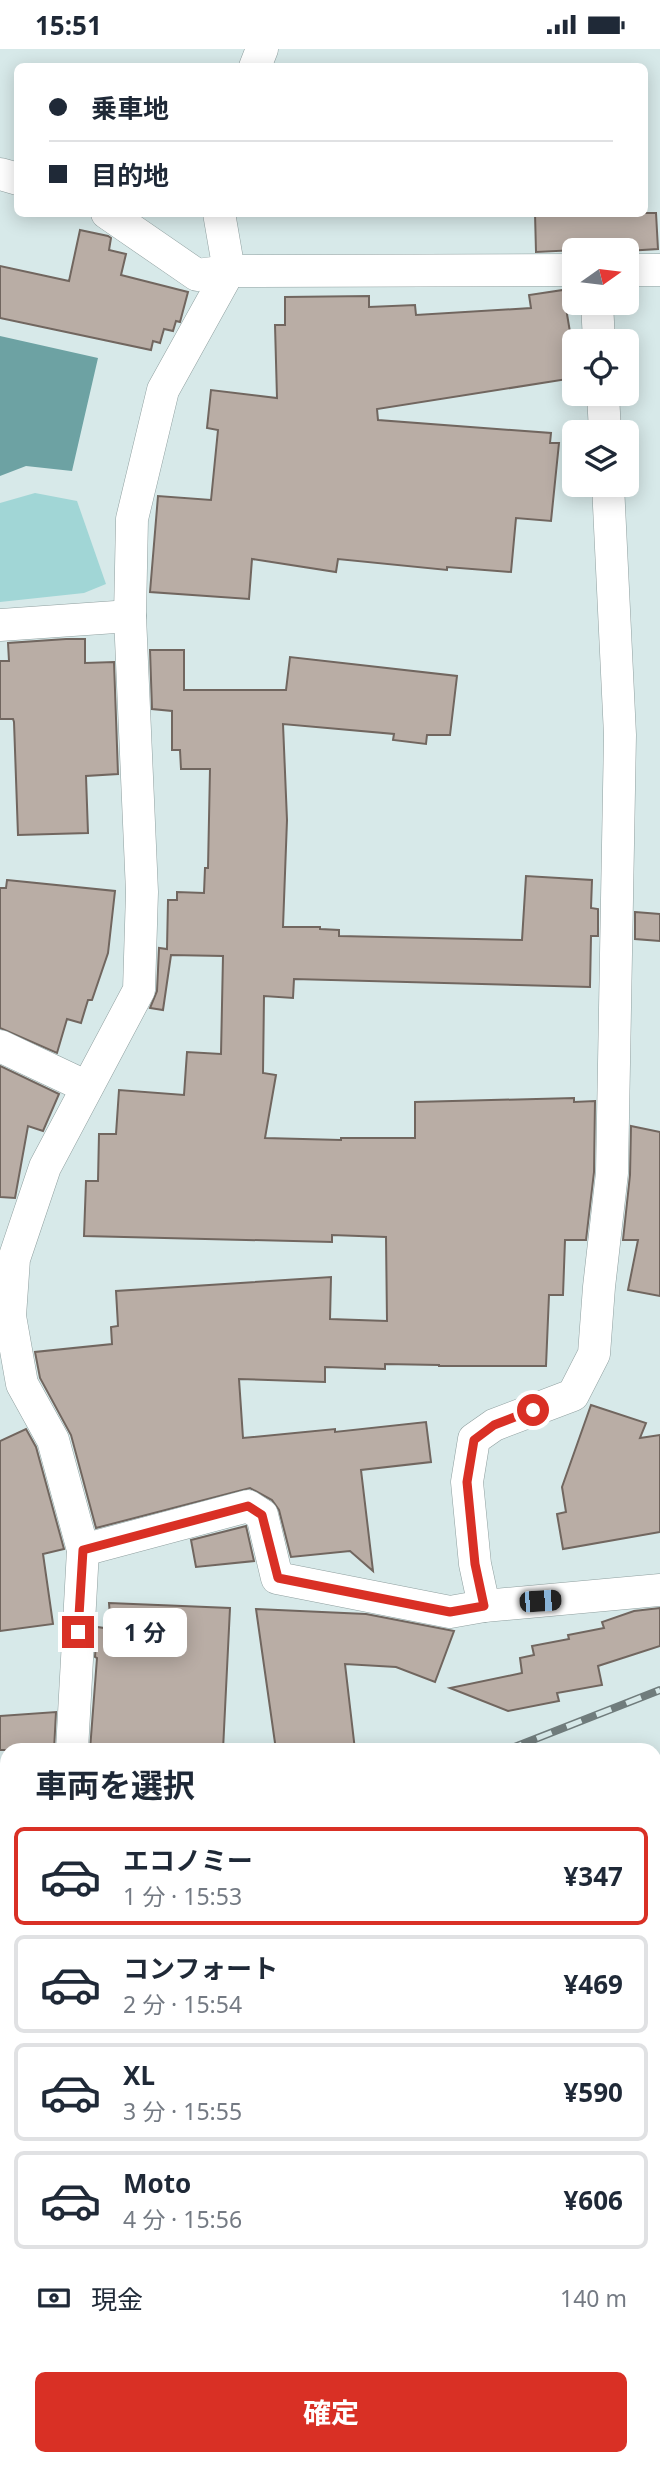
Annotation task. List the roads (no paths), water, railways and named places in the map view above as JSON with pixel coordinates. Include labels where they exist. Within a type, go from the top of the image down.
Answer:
[{"type":"street","points":[[113,217],[197,275],[229,271],[562,270]]},
{"type":"street","points":[[72,1743],[83,1550],[53,1440],[11,1386],[10,1316],[14,1259],[45,1167],[139,990],[142,892],[130,616],[132,519],[163,390],[229,271],[220,217]]},
{"type":"street","points":[[639,270],[660,270]]},
{"type":"street","points":[[484,1606],[475,1564],[467,1482],[474,1440],[494,1425],[573,1395],[594,1354],[612,1173],[620,770],[609,497]]},
{"type":"street","points":[[0,625],[130,616]]},
{"type":"street","points":[[0,1046],[87,1087]]},
{"type":"street","points":[[83,1550],[248,1506],[262,1515],[278,1578],[450,1612],[484,1606],[660,1590]]},
{"type":"railway","points":[[525,1743],[660,1690]]}]
